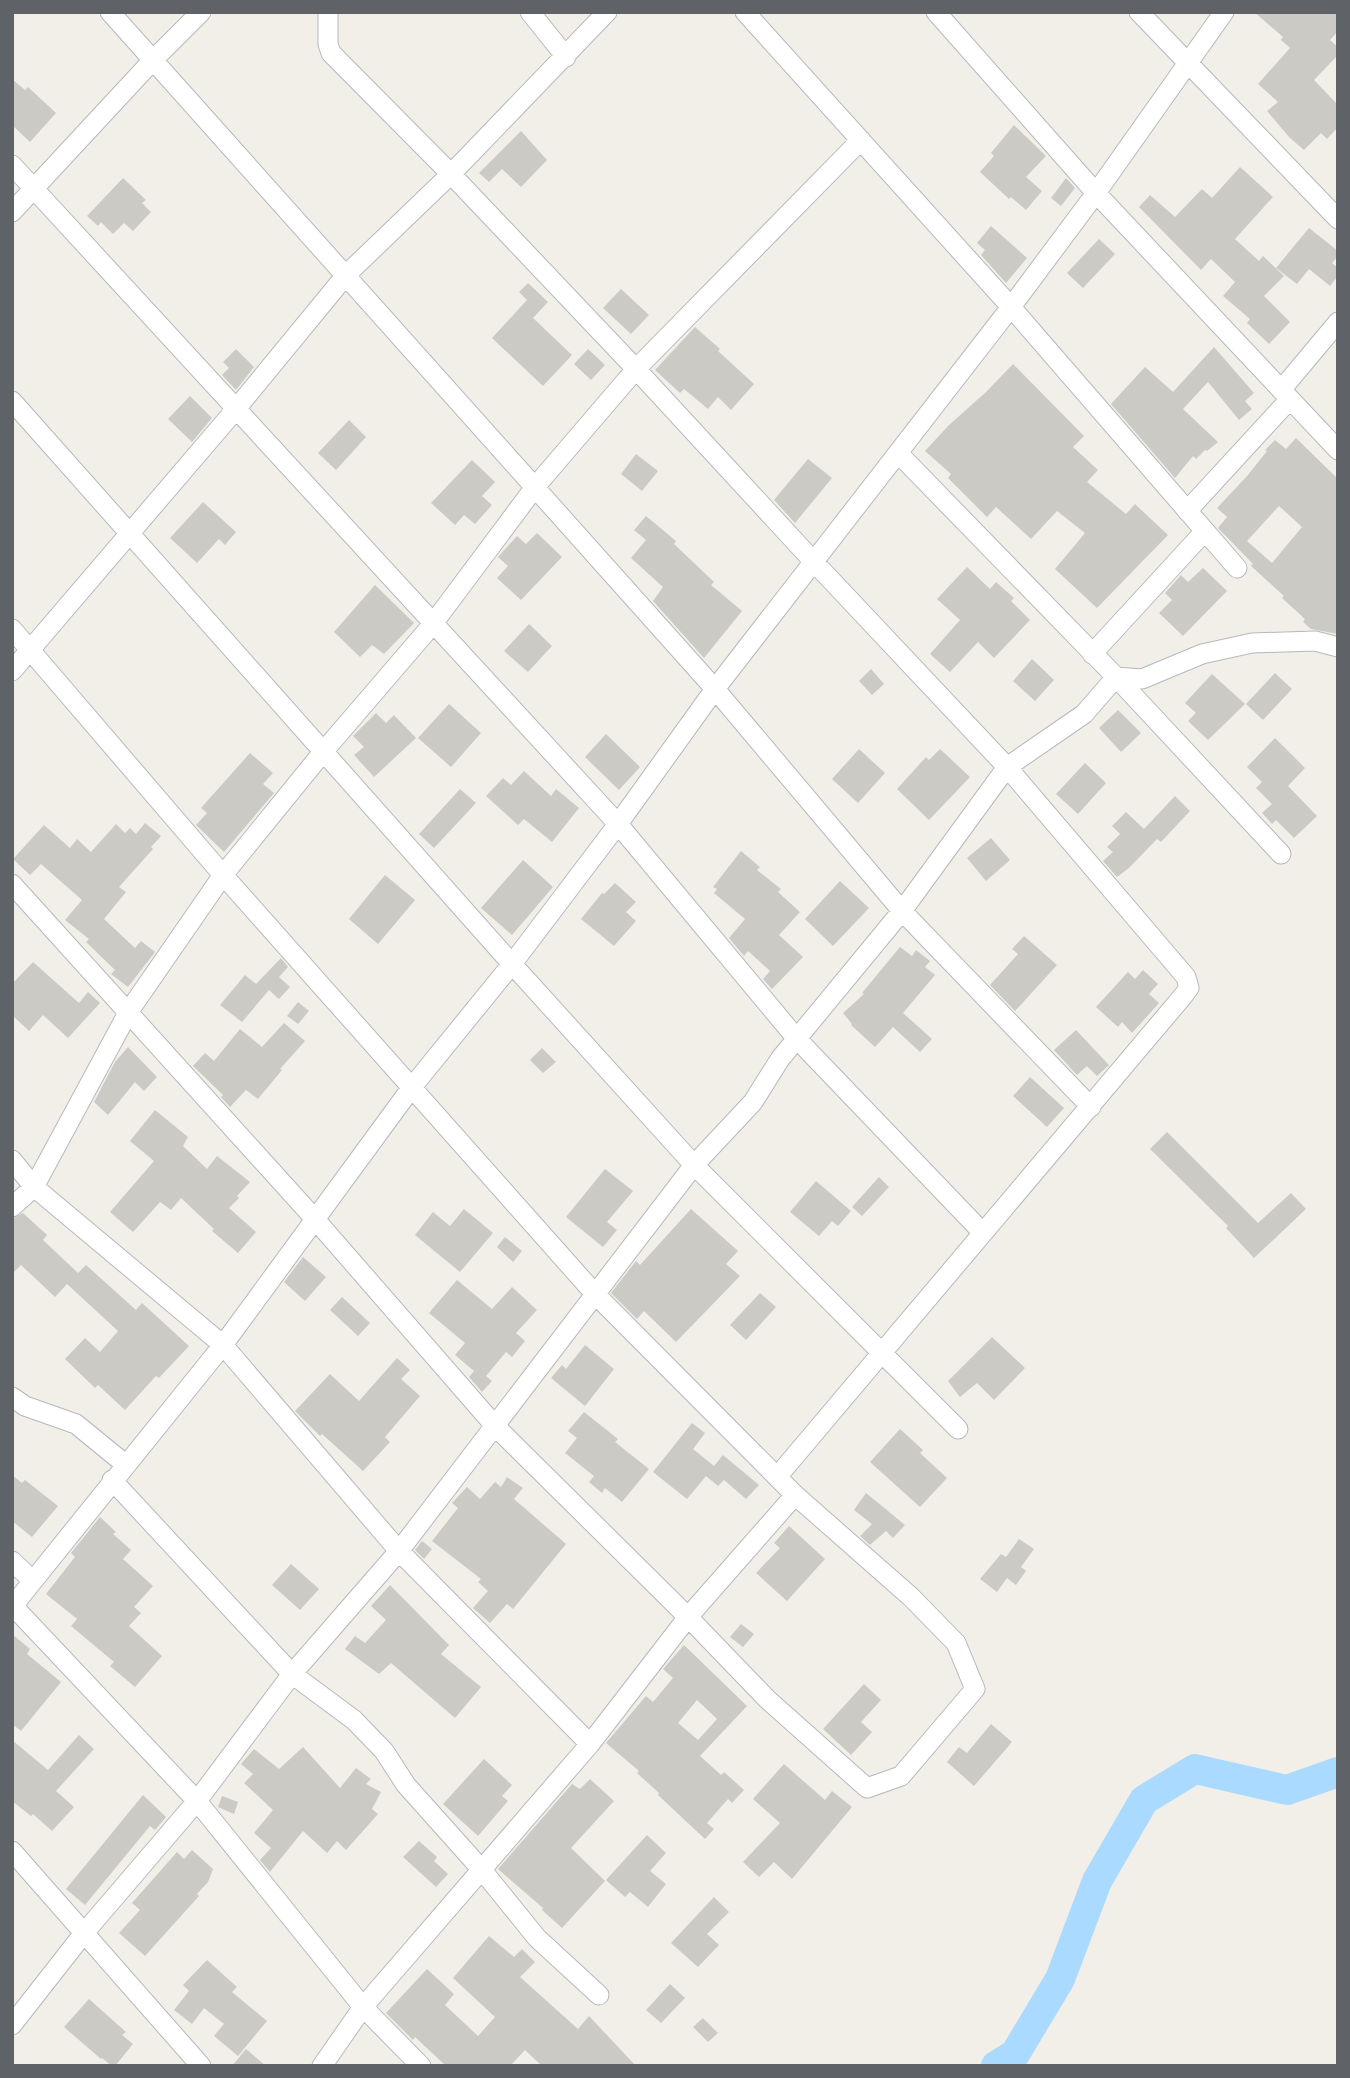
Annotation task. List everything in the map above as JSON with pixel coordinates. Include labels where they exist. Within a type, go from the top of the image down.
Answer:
[{"type":"street","points":[[110,12],[715,689],[902,911],[1091,1107]]},
{"type":"street","points":[[12,212],[201,12]]},
{"type":"street","points":[[328,12],[328,44],[331,53],[451,174],[636,369],[1007,767],[1186,976],[1189,988],[776,1477]]},
{"type":"street","points":[[530,12],[566,57]]},
{"type":"street","points":[[12,671],[236,409],[346,275],[451,174],[607,12]]},
{"type":"street","points":[[745,12],[1011,307],[1237,568]]},
{"type":"street","points":[[936,12],[1096,193],[1338,450]]},
{"type":"street","points":[[1139,12],[1338,219]]},
{"type":"street","points":[[421,2066],[363,2007],[197,1801],[12,1606],[223,1345],[412,1087],[512,964],[618,824],[715,689],[1011,307],[1096,193],[1224,12]]},
{"type":"street","points":[[12,1207],[34,1187],[129,1011],[223,875],[323,752],[432,625],[535,487],[636,369],[861,139]]},
{"type":"street","points":[[12,165],[432,625],[618,824],[797,1039],[983,1233]]},
{"type":"street","points":[[1187,511],[1286,395],[1338,322]]},
{"type":"street","points":[[12,401],[694,1165],[958,1429]]},
{"type":"street","points":[[898,453],[1116,677],[1281,854]]},
{"type":"street","points":[[1091,654],[1205,531]]},
{"type":"street","points":[[12,629],[223,875],[595,1294],[776,1477],[911,1597],[956,1643],[975,1689],[901,1776],[867,1788],[767,1699],[688,1616],[496,1427],[314,1218],[12,884]]},
{"type":"street","points":[[1116,677],[1142,678],[1202,654],[1252,643],[1315,641],[1338,647]]},
{"type":"street","points":[[12,2025],[84,1934],[197,1801],[292,1674],[399,1551],[694,1165],[753,1102],[780,1059],[902,911],[1007,767],[1084,714],[1116,677]]},
{"type":"street","points":[[12,1160],[34,1187],[223,1345],[399,1551],[590,1744]]},
{"type":"street","points":[[12,1397],[24,1406],[76,1424],[125,1465]]},
{"type":"street","points":[[112,1480],[292,1674],[361,1728],[384,1751],[407,1785],[482,1870],[537,1938],[599,1995]]},
{"type":"street","points":[[322,2066],[363,2007],[590,1744],[688,1616],[795,1495]]},
{"type":"street","points":[[12,1561],[33,1581]]},
{"type":"street","points":[[12,1851],[201,2066]]},
{"type":"building","points":[[1254,12],[1338,12],[1338,31],[1330,40],[1338,47],[1338,55],[1314,80],[1338,105],[1338,127],[1327,139],[1321,133],[1304,150],[1267,111],[1278,102],[1258,84],[1290,48],[1281,40],[1283,37]]},
{"type":"building","points":[[12,79],[25,90],[28,87],[56,113],[30,142],[12,125]]},
{"type":"building","points":[[1014,125],[1046,156],[1026,177],[1042,191],[1026,210],[1011,197],[1009,199],[980,172],[994,156],[991,153]]},
{"type":"building","points":[[521,131],[547,160],[521,187],[502,169],[489,182],[479,173]]},
{"type":"building","points":[[1240,167],[1273,197],[1235,239],[1259,261],[1263,256],[1284,276],[1264,296],[1290,322],[1269,344],[1247,323],[1250,319],[1223,296],[1235,282],[1211,259],[1201,270],[1139,207],[1150,195],[1175,217],[1202,189],[1212,198]]},
{"type":"building","points":[[123,178],[146,200],[142,203],[151,212],[133,231],[124,223],[113,234],[101,222],[98,226],[87,216]]},
{"type":"building","points":[[1066,178],[1075,188],[1061,206],[1051,198]]},
{"type":"building","points":[[991,226],[1027,258],[1006,283],[981,255],[985,250],[977,243]]},
{"type":"building","points":[[1309,228],[1338,251],[1338,256],[1332,263],[1338,268],[1338,276],[1330,286],[1309,269],[1297,284],[1276,268]]},
{"type":"building","points":[[1099,239],[1115,254],[1083,288],[1067,273]]},
{"type":"building","points":[[528,283],[548,302],[533,318],[572,355],[543,386],[492,338],[527,300],[519,292]]},
{"type":"building","points":[[621,289],[649,315],[631,334],[603,308]]},
{"type":"building","points":[[695,327],[754,384],[731,410],[718,397],[708,409],[684,389],[680,393],[655,370]]},
{"type":"building","points":[[1214,347],[1254,393],[1245,401],[1252,409],[1239,420],[1208,382],[1183,409],[1218,442],[1196,459],[1193,456],[1175,478],[1111,404],[1145,367],[1173,392]]},
{"type":"building","points":[[236,349],[254,367],[236,390],[222,375],[229,368],[223,362]]},
{"type":"building","points":[[588,349],[605,365],[591,380],[574,364]]},
{"type":"building","points":[[1013,364],[1084,436],[1073,447],[1098,470],[1087,482],[1126,514],[1135,504],[1168,535],[1097,608],[1055,569],[1085,533],[1057,511],[1031,539],[996,507],[987,517],[948,478],[951,474],[925,451]]},
{"type":"building","points":[[190,396],[212,418],[192,442],[168,419]]},
{"type":"building","points":[[349,420],[366,437],[336,470],[318,453]]},
{"type":"building","points":[[1296,438],[1338,479],[1338,634],[1311,629],[1303,622],[1305,619],[1251,566],[1253,564],[1218,528],[1227,517],[1217,508],[1248,475],[1267,451],[1265,450],[1275,440],[1286,449]],"holes":[[[1279,506],[1302,527],[1272,563],[1247,541]]]},
{"type":"building","points":[[636,454],[658,471],[642,491],[621,474]]},
{"type":"building","points":[[808,459],[832,478],[795,523],[774,500]]},
{"type":"building","points":[[472,460],[495,482],[482,496],[492,505],[475,524],[464,515],[455,525],[431,503]]},
{"type":"building","points":[[203,502],[236,532],[225,545],[219,539],[197,563],[170,538]]},
{"type":"building","points":[[646,516],[676,541],[674,544],[714,582],[711,585],[742,611],[704,658],[653,601],[663,587],[631,558],[646,540],[634,530]]},
{"type":"building","points":[[537,533],[562,557],[521,600],[497,578],[508,566],[498,557],[517,536],[526,544]]},
{"type":"building","points":[[967,567],[990,589],[996,582],[1014,598],[1011,601],[1030,620],[994,658],[978,642],[950,672],[930,654],[960,620],[937,599]]},
{"type":"building","points":[[1203,568],[1227,591],[1183,636],[1159,613],[1172,600],[1165,593],[1181,575],[1188,582]]},
{"type":"building","points":[[375,585],[414,623],[384,654],[372,645],[360,657],[334,632]]},
{"type":"building","points":[[529,624],[552,646],[528,672],[504,651]]},
{"type":"building","points":[[1032,659],[1054,680],[1035,701],[1013,681]]},
{"type":"building","points":[[871,669],[884,684],[872,695],[859,681]]},
{"type":"building","points":[[1275,673],[1292,689],[1263,720],[1246,704]]},
{"type":"building","points":[[1212,674],[1245,704],[1208,740],[1188,721],[1196,713],[1185,703]]},
{"type":"building","points":[[449,704],[481,733],[451,767],[418,738]]},
{"type":"building","points":[[1118,710],[1141,733],[1121,752],[1099,728]]},
{"type":"building","points":[[376,713],[386,723],[394,715],[416,738],[374,777],[354,755],[364,747],[353,736]]},
{"type":"building","points":[[606,734],[640,767],[619,790],[585,757]]},
{"type":"building","points":[[1275,738],[1305,768],[1288,786],[1317,816],[1294,838],[1276,820],[1272,824],[1262,813],[1272,804],[1256,788],[1262,782],[1247,767]]},
{"type":"building","points":[[859,749],[885,773],[858,803],[832,779]]},
{"type":"building","points":[[940,749],[970,777],[929,820],[897,789],[926,757],[929,760]]},
{"type":"building","points":[[250,753],[273,773],[263,784],[274,793],[224,852],[196,825],[207,813],[201,808]]},
{"type":"building","points":[[1085,763],[1106,783],[1078,814],[1056,794]]},
{"type":"building","points":[[524,771],[551,796],[556,789],[579,808],[552,842],[524,819],[518,825],[486,796],[503,778],[511,785]]},
{"type":"building","points":[[460,789],[476,803],[434,848],[419,834]]},
{"type":"building","points":[[1175,796],[1190,811],[1161,842],[1157,839],[1117,877],[1103,861],[1113,852],[1107,847],[1120,834],[1112,826],[1126,812],[1144,829]]},
{"type":"building","points":[[145,823],[161,836],[119,887],[126,892],[104,919],[135,948],[141,941],[155,952],[128,987],[111,974],[115,970],[86,942],[89,939],[65,920],[82,900],[41,864],[30,875],[13,859],[44,825],[70,848],[77,839],[91,852],[116,824],[125,833],[130,828],[136,834]]},
{"type":"building","points":[[991,838],[1010,860],[986,881],[967,858]]},
{"type":"building","points":[[741,851],[760,867],[757,870],[781,889],[778,892],[800,912],[779,935],[803,957],[772,989],[763,979],[770,971],[748,951],[744,956],[729,938],[745,919],[714,893],[717,889],[713,887]]},
{"type":"building","points":[[523,860],[553,887],[512,935],[481,908]]},
{"type":"building","points":[[385,875],[415,900],[378,944],[349,919]]},
{"type":"building","points":[[840,881],[869,908],[833,946],[805,919]]},
{"type":"building","points":[[615,883],[636,902],[626,912],[636,921],[614,946],[581,919],[602,893]]},
{"type":"building","points":[[1024,936],[1057,965],[1015,1011],[990,985],[1018,954],[1012,949]]},
{"type":"building","points":[[900,947],[912,956],[916,950],[930,961],[925,967],[935,975],[903,1013],[932,1039],[920,1052],[893,1027],[875,1047],[851,1025],[843,1013],[864,994],[862,993]]},
{"type":"building","points":[[281,958],[288,967],[279,977],[290,987],[279,999],[269,990],[242,1022],[220,1005],[245,975],[256,984]]},
{"type":"building","points":[[33,962],[79,1003],[88,992],[100,1003],[68,1038],[43,1015],[29,1031],[12,1015],[12,984]]},
{"type":"building","points":[[1143,970],[1158,984],[1149,994],[1159,1003],[1132,1033],[1122,1022],[1118,1027],[1096,1007],[1128,972],[1135,979]]},
{"type":"building","points":[[298,1002],[309,1011],[298,1024],[287,1016]]},
{"type":"building","points":[[284,1023],[305,1041],[258,1099],[246,1090],[230,1107],[221,1097],[223,1095],[193,1066],[205,1053],[214,1061],[240,1029],[262,1047]]},
{"type":"building","points":[[1076,1030],[1109,1065],[1097,1076],[1087,1066],[1077,1075],[1054,1050]]},
{"type":"building","points":[[128,1047],[157,1077],[144,1091],[135,1082],[108,1115],[94,1102],[115,1062]]},
{"type":"building","points":[[542,1048],[556,1062],[543,1073],[530,1060]]},
{"type":"building","points":[[1030,1077],[1064,1108],[1047,1127],[1013,1096]]},
{"type":"building","points":[[155,1110],[188,1137],[183,1146],[207,1169],[217,1156],[250,1182],[229,1208],[256,1232],[238,1253],[212,1231],[214,1229],[181,1198],[171,1210],[160,1202],[133,1232],[110,1212],[154,1161],[130,1141]]},
{"type":"building","points":[[1167,1132],[1258,1223],[1291,1193],[1306,1209],[1254,1258],[1226,1228],[1228,1226],[1150,1149]]},
{"type":"building","points":[[605,1169],[633,1191],[607,1222],[617,1230],[603,1247],[566,1217]]},
{"type":"building","points":[[879,1177],[889,1187],[862,1216],[852,1207]]},
{"type":"building","points":[[816,1181],[851,1211],[838,1226],[832,1221],[819,1236],[790,1212]]},
{"type":"building","points":[[464,1209],[493,1233],[460,1272],[415,1235],[433,1212],[450,1226]]},
{"type":"building","points":[[691,1209],[738,1251],[726,1264],[740,1276],[676,1342],[644,1311],[637,1319],[611,1293],[636,1261],[640,1265]]},
{"type":"building","points":[[23,1213],[47,1235],[43,1240],[78,1273],[86,1265],[136,1310],[142,1303],[189,1346],[159,1378],[156,1376],[125,1410],[98,1385],[95,1388],[65,1359],[85,1338],[100,1352],[118,1331],[67,1284],[55,1297],[21,1265],[12,1274],[12,1219]]},
{"type":"building","points":[[505,1237],[522,1251],[513,1262],[497,1247]]},
{"type":"building","points":[[303,1257],[326,1277],[305,1301],[284,1282]]},
{"type":"building","points":[[457,1280],[492,1309],[512,1287],[537,1310],[516,1333],[525,1341],[512,1357],[506,1352],[486,1376],[492,1381],[482,1392],[469,1377],[474,1371],[455,1355],[465,1343],[429,1313]]},
{"type":"building","points":[[760,1293],[776,1307],[746,1340],[730,1325]]},
{"type":"building","points":[[342,1297],[370,1323],[358,1336],[330,1310]]},
{"type":"building","points":[[992,1337],[1025,1368],[994,1400],[977,1383],[960,1397],[948,1381]]},
{"type":"building","points":[[585,1345],[614,1369],[585,1406],[551,1378],[562,1365],[566,1369]]},
{"type":"building","points":[[397,1358],[410,1370],[401,1379],[420,1396],[385,1437],[390,1442],[363,1471],[322,1434],[320,1436],[295,1411],[330,1374],[359,1401]]},
{"type":"building","points":[[584,1412],[618,1439],[615,1442],[649,1469],[622,1502],[605,1488],[602,1493],[589,1482],[594,1476],[565,1453],[577,1438],[568,1431]]},
{"type":"building","points":[[692,1423],[705,1433],[693,1449],[714,1466],[723,1455],[759,1485],[746,1499],[724,1480],[718,1486],[706,1476],[687,1499],[653,1472]]},
{"type":"building","points":[[900,1429],[923,1450],[920,1453],[947,1478],[920,1507],[870,1462]]},
{"type":"building","points":[[12,1475],[22,1483],[25,1480],[58,1506],[32,1537],[12,1521]]},
{"type":"building","points":[[507,1477],[523,1488],[514,1499],[566,1544],[513,1609],[507,1604],[490,1623],[473,1608],[488,1591],[478,1582],[481,1579],[432,1541],[458,1508],[452,1503],[467,1487],[480,1499],[495,1482],[501,1487]]},
{"type":"building","points":[[866,1493],[905,1525],[893,1538],[886,1531],[870,1545],[860,1536],[872,1524],[854,1510]]},
{"type":"building","points":[[100,1517],[116,1532],[113,1534],[131,1550],[123,1559],[153,1586],[134,1607],[141,1613],[129,1626],[162,1656],[135,1687],[110,1666],[114,1662],[71,1626],[77,1619],[46,1594],[75,1557],[71,1553]]},
{"type":"building","points":[[789,1526],[825,1559],[787,1601],[756,1573],[780,1548],[774,1543]]},
{"type":"building","points":[[1019,1539],[1034,1549],[1021,1567],[1026,1571],[1016,1585],[1007,1578],[997,1592],[980,1579],[1001,1554],[1006,1557]]},
{"type":"building","points":[[422,1541],[432,1549],[424,1559],[415,1550]]},
{"type":"building","points":[[291,1564],[319,1589],[300,1610],[272,1585]]},
{"type":"building","points":[[390,1585],[449,1645],[441,1654],[481,1687],[455,1718],[391,1663],[379,1674],[345,1649],[355,1636],[365,1643],[386,1620],[371,1606]]},
{"type":"building","points":[[741,1624],[754,1634],[743,1647],[730,1637]]},
{"type":"building","points":[[12,1634],[30,1649],[27,1654],[61,1682],[21,1731],[12,1724]]},
{"type":"building","points":[[684,1645],[747,1706],[700,1756],[721,1775],[724,1772],[744,1790],[732,1803],[728,1799],[707,1823],[714,1829],[705,1839],[658,1795],[659,1793],[637,1773],[639,1771],[606,1743],[646,1696],[653,1702],[673,1678],[663,1669]],"holes":[[[697,1700],[717,1719],[698,1740],[678,1723]]]},
{"type":"building","points":[[864,1684],[881,1700],[861,1722],[872,1732],[851,1755],[823,1729]]},
{"type":"building","points":[[991,1724],[1012,1742],[974,1786],[947,1762],[959,1747],[967,1753]]},
{"type":"building","points":[[79,1735],[94,1749],[56,1791],[74,1807],[52,1831],[33,1814],[31,1816],[12,1801],[12,1740],[48,1770]]},
{"type":"building","points":[[303,1747],[340,1788],[356,1768],[371,1779],[366,1784],[381,1792],[372,1809],[378,1814],[346,1850],[337,1841],[327,1853],[303,1831],[270,1872],[260,1860],[271,1848],[254,1833],[273,1810],[244,1783],[253,1774],[241,1764],[254,1749],[279,1769]]},
{"type":"building","points":[[484,1759],[512,1785],[502,1796],[508,1801],[478,1836],[443,1804]]},
{"type":"building","points":[[784,1764],[825,1800],[832,1791],[852,1807],[792,1879],[774,1862],[759,1877],[743,1862],[780,1823],[753,1799]]},
{"type":"building","points":[[590,1779],[614,1801],[571,1848],[605,1881],[562,1928],[498,1869],[572,1784],[580,1789]]},
{"type":"building","points":[[143,1795],[166,1817],[155,1830],[150,1826],[85,1905],[66,1889]]},
{"type":"building","points":[[222,1796],[238,1802],[234,1814],[218,1807]]},
{"type":"building","points":[[647,1835],[666,1853],[650,1871],[666,1884],[648,1907],[630,1892],[625,1897],[606,1880]]},
{"type":"building","points":[[419,1841],[437,1857],[434,1861],[448,1874],[436,1887],[403,1857]]},
{"type":"building","points":[[192,1850],[213,1869],[208,1882],[197,1894],[199,1896],[145,1956],[119,1933],[140,1910],[132,1903],[177,1852],[184,1859]]},
{"type":"building","points":[[714,1897],[729,1912],[707,1934],[719,1945],[698,1967],[671,1943]]},
{"type":"building","points":[[489,1936],[514,1957],[522,1949],[535,1962],[520,1977],[578,2029],[589,2016],[636,2066],[542,2066],[525,2050],[510,2066],[446,2066],[415,2037],[413,2040],[386,2013],[427,1969],[454,1994],[445,2005],[478,2036],[495,2017],[453,1978]]},
{"type":"building","points":[[207,1960],[237,1987],[232,1992],[267,2021],[238,2056],[214,2036],[224,2024],[204,2008],[192,2024],[174,2010],[189,1991],[183,1985]]},
{"type":"building","points":[[670,1984],[685,1998],[661,2023],[646,2010]]},
{"type":"building","points":[[89,1999],[126,2032],[122,2035],[133,2044],[115,2066],[101,2059],[64,2027]]},
{"type":"building","points":[[703,2018],[718,2033],[708,2042],[693,2027]]},
{"type":"building","points":[[246,2049],[266,2066],[232,2066]]},
{"type":"waterway","points":[[996,2066],[1015,2054],[1060,1979],[1097,1881],[1144,1800],[1195,1769],[1287,1790],[1338,1772]]}]
